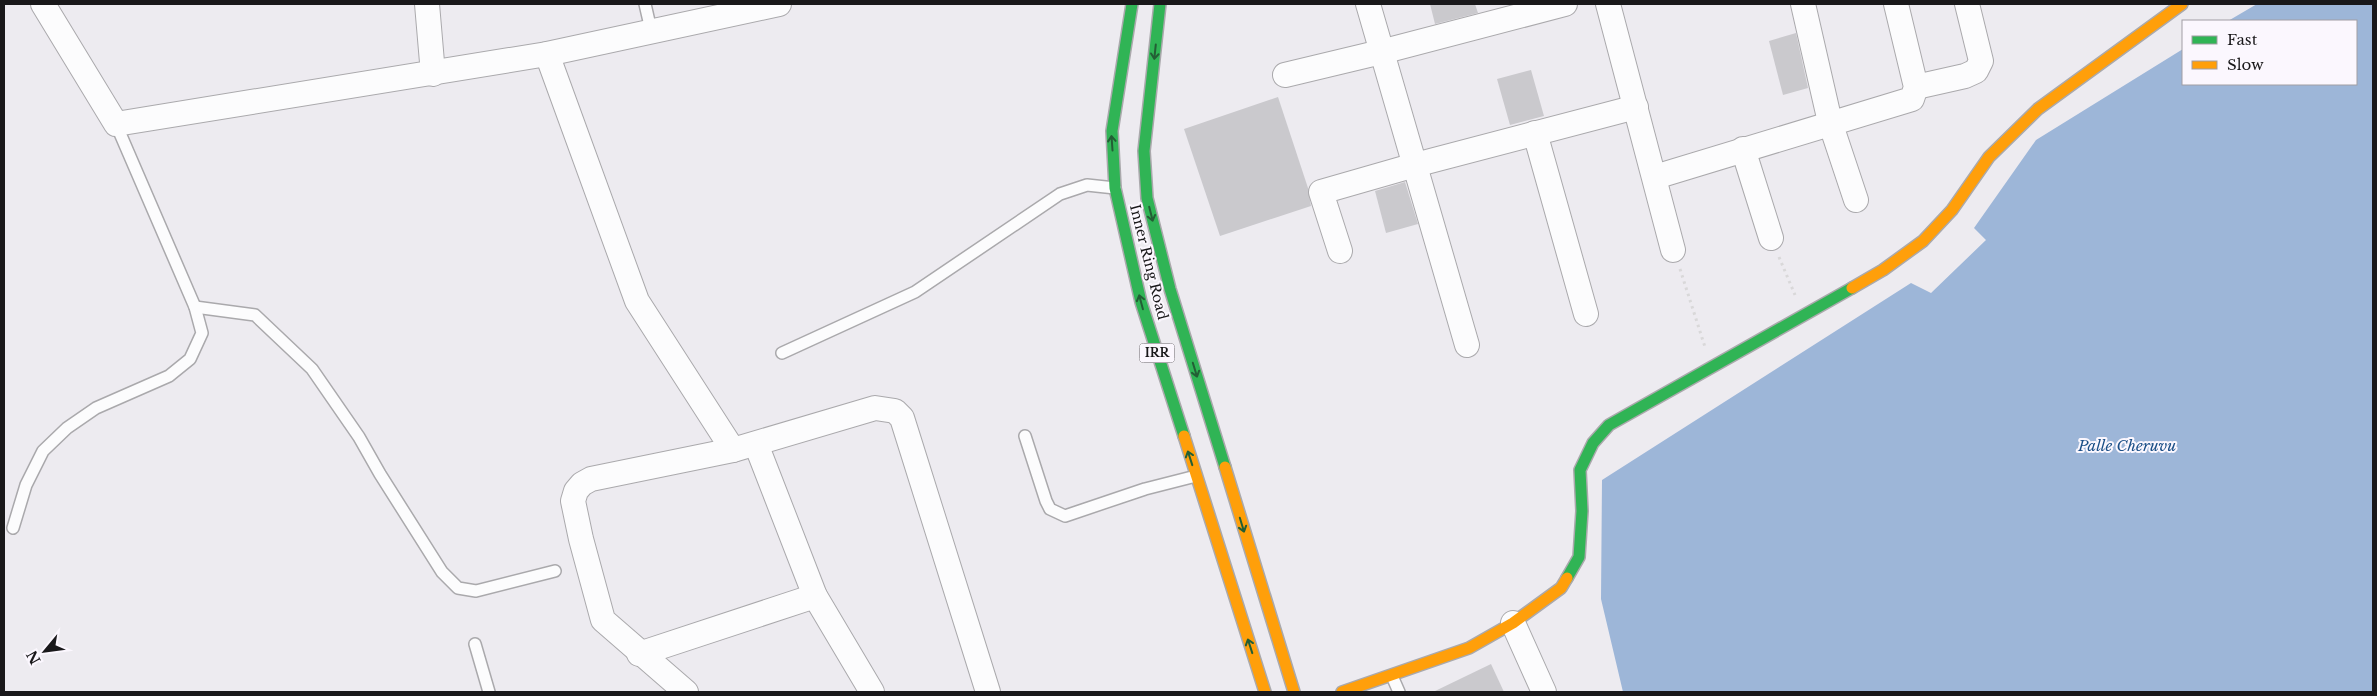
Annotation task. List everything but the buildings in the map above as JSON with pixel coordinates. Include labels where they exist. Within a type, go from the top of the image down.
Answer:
[{"type":"main road","name":"Inner Ring Road","points":[[1132,4],[1112,131],[1115,188],[1141,302],[1265,692]]},
{"type":"main road","name":"Inner Ring Road","points":[[1160,4],[1144,151],[1147,198],[1170,289],[1294,692]]},
{"type":"main road","points":[[1342,692],[1469,648],[1513,623],[1561,588],[1579,557],[1582,511],[1580,470],[1593,443],[1608,426],[1883,270],[1923,241],[1952,210],[1989,157],[2031,116],[2182,4]]},
{"type":"street","points":[[43,4],[116,124],[433,74],[546,54],[778,4]]},
{"type":"street","points":[[427,4],[433,74]]},
{"type":"street","points":[[1368,4],[1468,345]]},
{"type":"street","points":[[1285,75],[1564,4]]},
{"type":"street","points":[[1608,4],[1655,176],[1673,250]]},
{"type":"street","points":[[1802,4],[1830,122],[1856,200]]},
{"type":"street","points":[[1655,176],[1830,122],[1912,99],[1916,87],[1896,4]]},
{"type":"street","points":[[1916,87],[1965,76],[1976,71],[1981,61],[1967,4]]},
{"type":"street","points":[[546,54],[637,301],[733,450]]},
{"type":"street","points":[[1340,251],[1321,192],[1415,165],[1636,107]]},
{"type":"street","points":[[1535,133],[1586,314]]},
{"type":"street","points":[[1743,149],[1771,238]]},
{"type":"street","points":[[686,692],[639,654],[603,620],[580,539],[574,501],[576,491],[582,484],[591,479],[733,450],[874,408],[895,411],[902,418],[988,692]]},
{"type":"street","points":[[756,444],[815,596],[872,692]]},
{"type":"street","points":[[639,654],[815,596]]},
{"type":"street","points":[[1513,623],[1544,692]]},
{"type":"lane","points":[[645,4],[651,30]]},
{"type":"lane","points":[[12,528],[26,485],[43,451],[67,428],[96,408],[169,376],[190,359],[202,333],[195,307],[116,124]]},
{"type":"lane","points":[[782,353],[915,292],[1060,194],[1087,185],[1115,188]]},
{"type":"lane","points":[[195,307],[255,315],[312,369],[359,437],[442,572],[458,588],[476,591],[555,571]]},
{"type":"lane","points":[[1025,436],[1050,509],[1065,516],[1144,488],[1196,476]]},
{"type":"lane","points":[[475,644],[490,692]]},
{"type":"lane","points":[[1392,676],[1399,692]]},
{"type":"path","points":[[1771,238],[1804,315]]},
{"type":"path","points":[[1673,250],[1711,366]]},
{"type":"water","name":"Palle Cheruvu","points":[[2257,4],[2373,4],[2373,692],[1623,692],[1601,599],[1602,480],[1911,283],[1931,293],[1986,240],[1974,228],[2036,140],[2182,50],[2182,85],[2357,85],[2357,20],[2230,20]]},
{"type":"traffic: fast","points":[[1132,4],[1112,131],[1115,188],[1141,302],[1184,436]]},
{"type":"traffic: fast","points":[[1160,4],[1144,151],[1147,198],[1170,289],[1225,467]]},
{"type":"traffic: fast","points":[[1567,578],[1579,557],[1582,511],[1580,470],[1593,443],[1609,425],[1852,288]]},
{"type":"traffic: slow","points":[[1852,288],[1883,270],[1923,241],[1952,210],[1989,157],[2038,109],[2182,4]]},
{"type":"traffic: slow","points":[[1184,436],[1265,692]]},
{"type":"traffic: slow","points":[[1225,467],[1294,692]]},
{"type":"traffic: slow","points":[[1342,692],[1469,648],[1513,623],[1561,588],[1567,578]]}]
